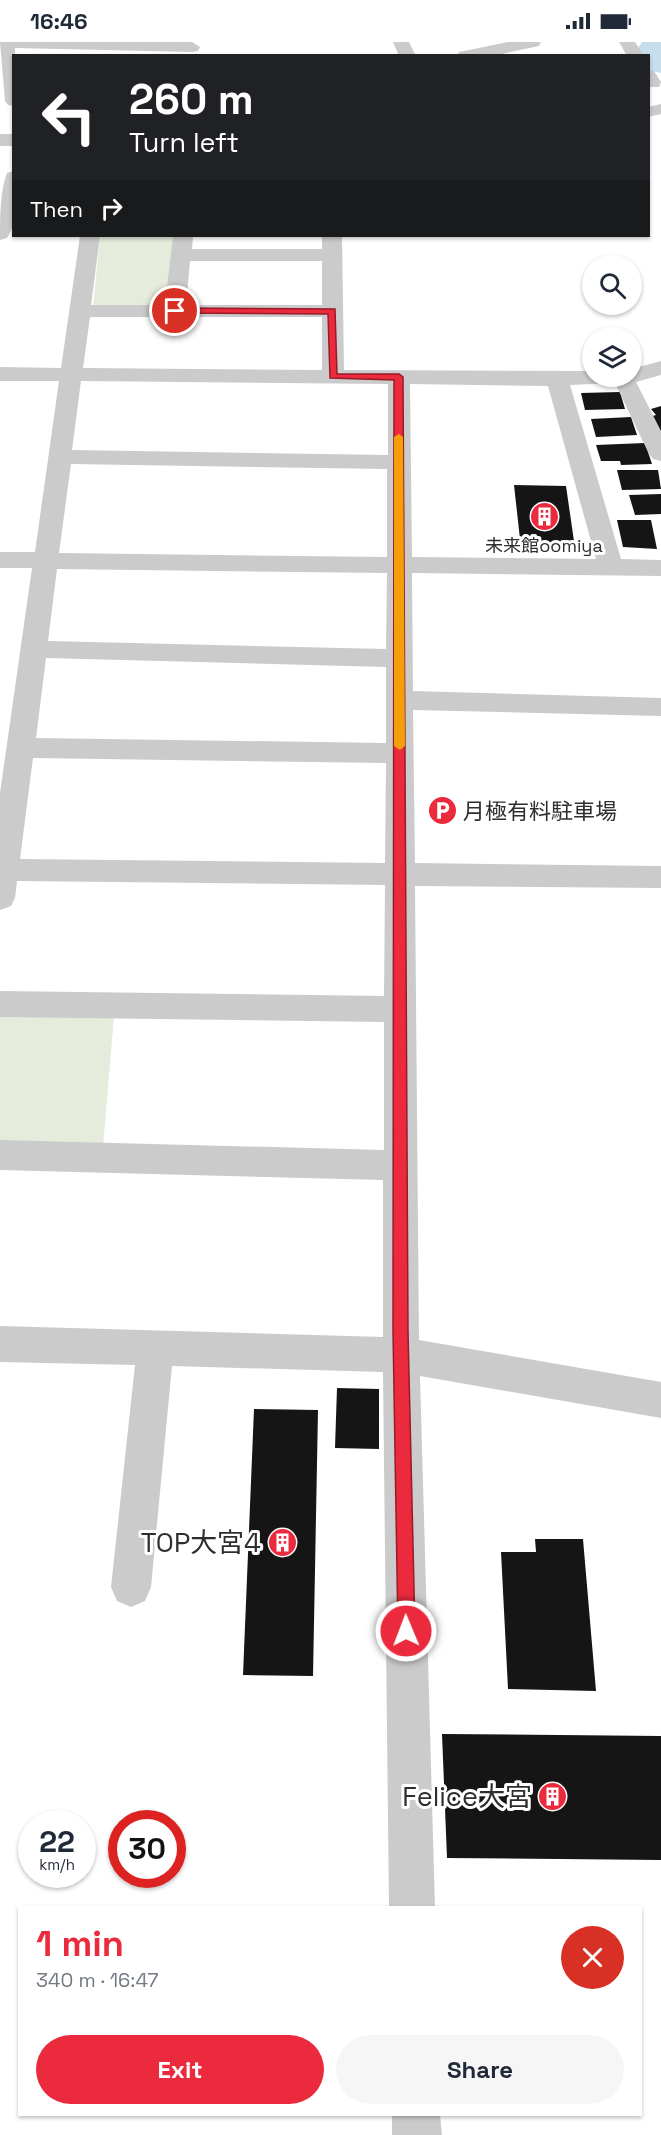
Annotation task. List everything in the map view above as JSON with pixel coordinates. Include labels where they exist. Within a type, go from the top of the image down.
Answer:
[{"type":"street","points":[[475,54],[533,42]]},
{"type":"street","points":[[9,98],[6,43],[194,48]]},
{"type":"street","points":[[0,234],[12,185]]},
{"type":"street","points":[[90,237],[1,879],[400,874],[661,877]]},
{"type":"street","points":[[175,311],[182,245],[332,245],[333,376]]},
{"type":"street","points":[[80,311],[332,311]]},
{"type":"street","points":[[642,373],[661,368]]},
{"type":"street","points":[[0,374],[582,378]]},
{"type":"street","points":[[399,377],[401,1355],[412,1906]]},
{"type":"street","points":[[557,379],[611,568]]},
{"type":"street","points":[[632,387],[661,454]]},
{"type":"street","points":[[60,458],[399,462]]},
{"type":"street","points":[[0,560],[661,568]]},
{"type":"street","points":[[33,649],[399,658]]},
{"type":"street","points":[[399,700],[661,707]]},
{"type":"street","points":[[20,748],[400,753]]},
{"type":"street","points":[[0,1004],[400,1009]]},
{"type":"street","points":[[0,1155],[400,1165]]},
{"type":"street","points":[[0,1344],[401,1355],[661,1400]]},
{"type":"street","points":[[131,1587],[155,1348]]},
{"type":"street","points":[[416,2116],[417,2135]]},
{"type":"green space","points":[[100,237],[179,237],[172,308],[93,308]]},
{"type":"green space","points":[[114,1016],[103,1146],[0,1148],[0,1017]]},
{"type":"building","points":[[620,392],[625,409],[585,410],[581,393]]},
{"type":"building","points":[[661,406],[661,432],[646,418],[656,415],[651,409]]},
{"type":"building","points":[[631,417],[637,435],[596,437],[591,419]]},
{"type":"building","points":[[645,443],[652,464],[621,465],[620,461],[601,461],[596,445]]},
{"type":"building","points":[[617,470],[658,470],[661,489],[622,490]]},
{"type":"building","name":"未来館oomiya","points":[[514,485],[566,486],[575,548],[521,548]]},
{"type":"building","points":[[661,494],[661,514],[635,515],[629,495]]},
{"type":"building","points":[[617,520],[651,520],[657,549],[623,547]]},
{"type":"building","points":[[337,1388],[379,1389],[379,1449],[335,1448]]},
{"type":"building","name":"TOP大宮4","points":[[254,1409],[318,1410],[313,1676],[243,1675]]},
{"type":"building","points":[[535,1539],[583,1539],[596,1691],[508,1689],[501,1552],[536,1552]]},
{"type":"building","name":"Felice大宮","points":[[442,1734],[661,1736],[661,1860],[447,1858]]},
{"type":"waterway","points":[[657,51],[661,60]]},
{"type":"slow traffic","points":[[399,437],[400,746]]},
{"type":"place","name":"未来館oomiya","points":[[544,517]]},
{"type":"place","name":"月極有料駐車場","points":[[442,811]]},
{"type":"place","name":"TOP大宮4","points":[[282,1543]]},
{"type":"place","name":"Felice大宮","points":[[553,1797]]},
{"type":"route","points":[[175,311],[332,311],[333,376],[399,377],[401,1331],[406,1631]]}]
